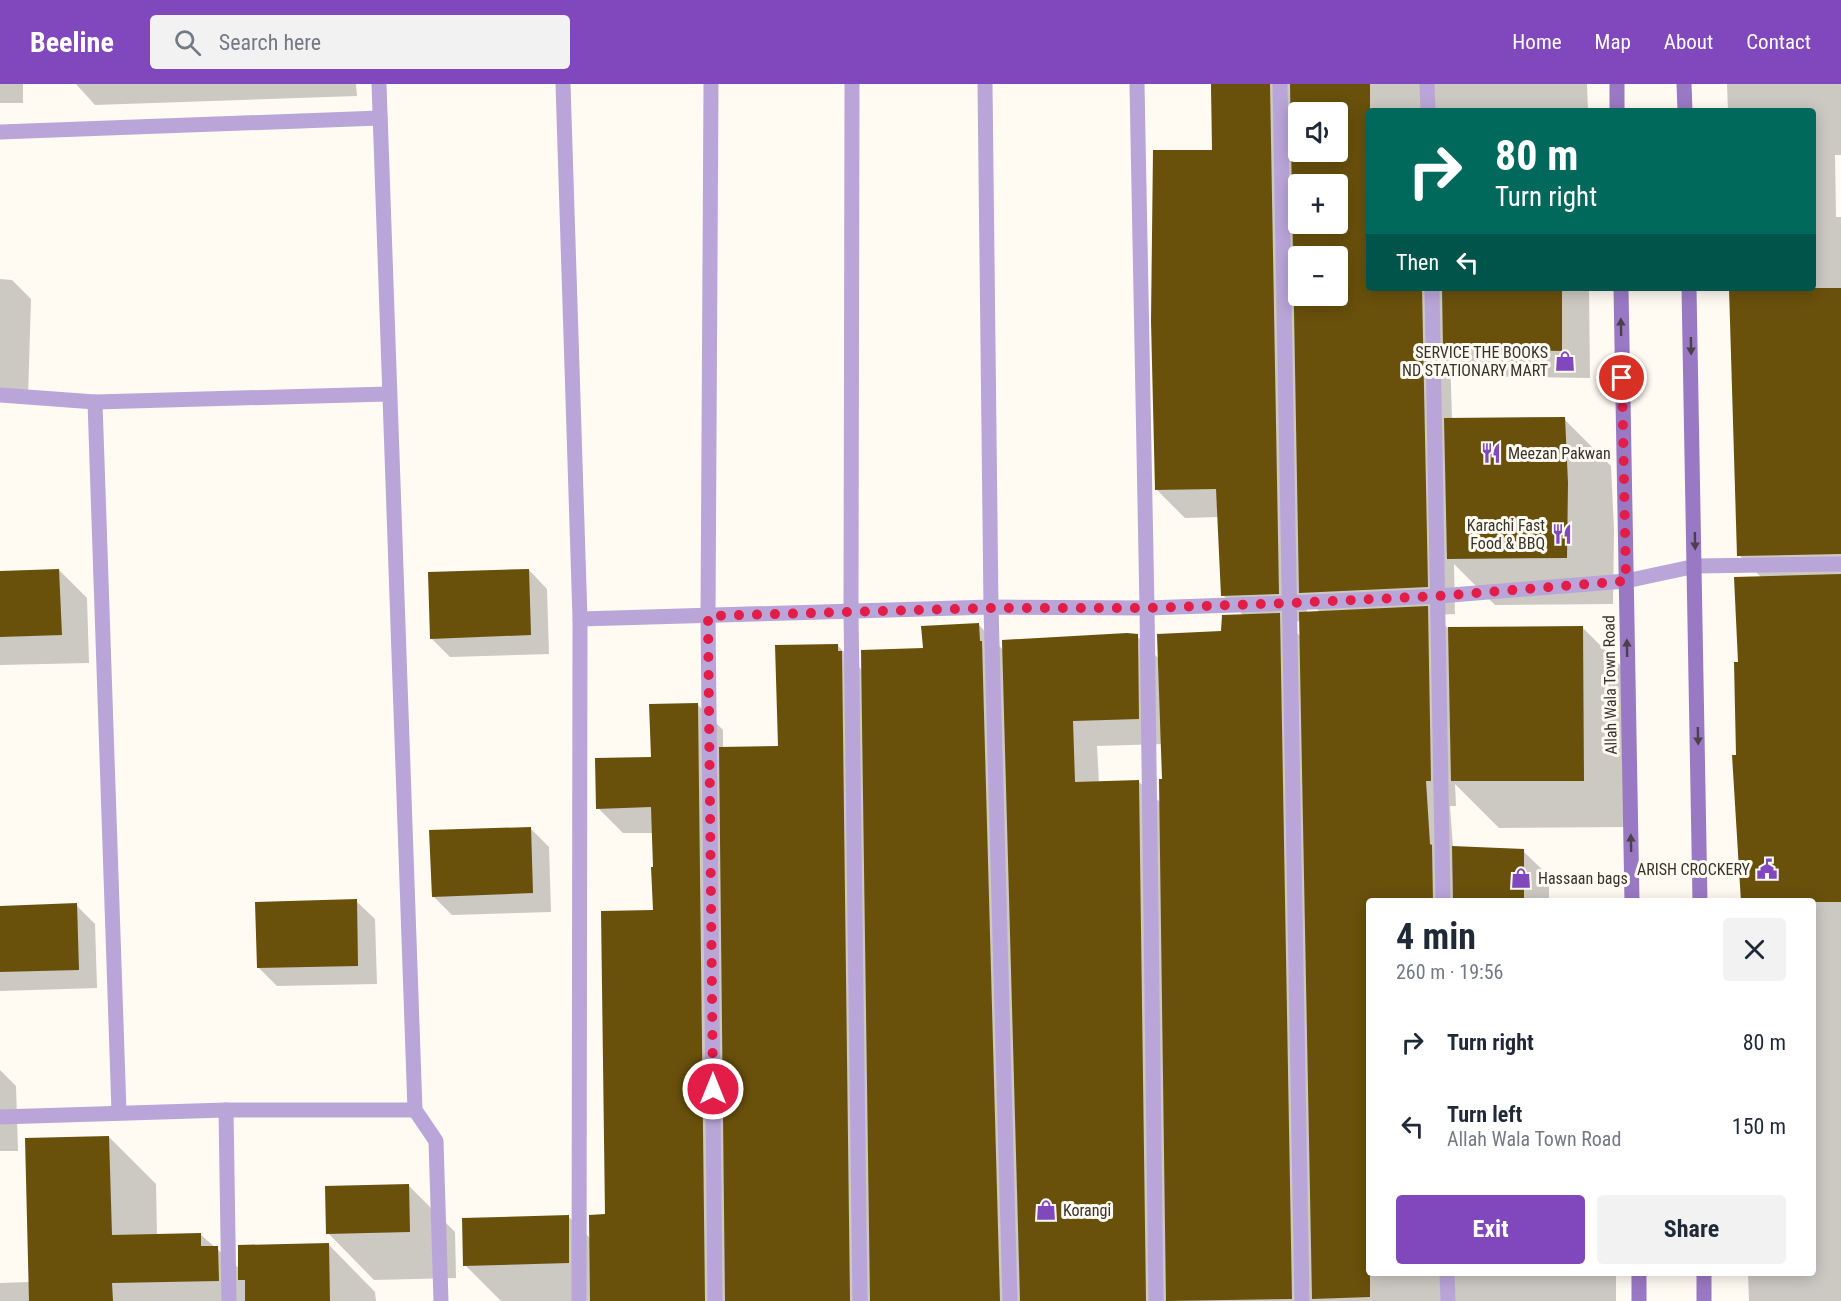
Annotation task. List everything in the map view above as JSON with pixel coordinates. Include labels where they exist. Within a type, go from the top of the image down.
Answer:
[{"type":"main road","points":[[1617,84],[1617,108]]},
{"type":"main road","points":[[1684,84],[1685,108]]},
{"type":"main road","name":"Allah Wala Town Road","points":[[1620,291],[1632,898]]},
{"type":"main road","points":[[1689,291],[1696,566],[1700,898]]},
{"type":"main road","points":[[1639,1276],[1639,1301]]},
{"type":"main road","points":[[1704,1276],[1704,1301]]},
{"type":"street","points":[[379,84],[388,394],[416,1110],[436,1141],[441,1301]]},
{"type":"street","points":[[563,84],[580,619],[579,1301]]},
{"type":"street","points":[[711,84],[708,616],[715,1301]]},
{"type":"street","points":[[852,84],[851,611],[860,1301]]},
{"type":"street","points":[[985,84],[991,608],[1010,1301]]},
{"type":"street","points":[[1137,84],[1147,608],[1156,1301]]},
{"type":"street","points":[[1280,84],[1302,1301]]},
{"type":"street","points":[[1427,84],[1428,108]]},
{"type":"street","points":[[0,132],[380,118]]},
{"type":"street","points":[[1432,291],[1443,898]]},
{"type":"street","points":[[0,395],[95,402],[388,394]]},
{"type":"street","points":[[95,402],[119,1112]]},
{"type":"street","points":[[580,619],[851,611],[1147,608],[1290,603],[1439,596],[1626,581],[1696,566],[1841,564]]},
{"type":"street","points":[[0,1117],[226,1110],[416,1110]]},
{"type":"street","points":[[226,1110],[230,1301]]},
{"type":"street","points":[[1448,1276],[1448,1301]]},
{"type":"building","points":[[1211,84],[1270,84],[1279,594],[1221,596],[1216,489],[1155,490],[1151,321],[1153,150],[1212,150]]},
{"type":"building","points":[[1290,84],[1370,84],[1370,108],[1366,108],[1366,291],[1422,291],[1428,587],[1299,593],[1294,306],[1348,306],[1348,246],[1293,246],[1293,234],[1348,234],[1348,174],[1292,174],[1291,162],[1348,162],[1348,102],[1290,102]]},
{"type":"building","points":[[1816,288],[1841,288],[1841,554],[1737,556],[1729,291],[1816,291]]},
{"type":"building","points":[[1442,291],[1562,291],[1562,351],[1443,349]]},
{"type":"building","points":[[1565,417],[1568,483],[1567,558],[1447,559],[1444,418]]},
{"type":"building","points":[[59,569],[62,635],[0,637],[0,571]]},
{"type":"building","points":[[529,569],[531,635],[430,639],[428,572]]},
{"type":"building","points":[[1841,574],[1841,902],[1816,902],[1816,898],[1741,898],[1732,755],[1736,755],[1734,662],[1738,662],[1734,577]]},
{"type":"building","points":[[1428,606],[1431,781],[1426,781],[1430,844],[1432,845],[1433,898],[1366,898],[1366,1276],[1370,1276],[1370,1297],[1312,1299],[1299,612]]},
{"type":"building","points":[[1280,613],[1292,1299],[1166,1301],[1159,779],[1162,779],[1157,634],[1221,631],[1222,615]]},
{"type":"building","points":[[979,623],[980,641],[982,641],[1000,1301],[870,1301],[861,650],[923,648],[921,626]]},
{"type":"building","points":[[1583,626],[1584,781],[1451,781],[1448,627]]},
{"type":"building","points":[[1138,634],[1139,719],[1073,721],[1075,782],[1139,780],[1146,1301],[1020,1301],[1002,640]]},
{"type":"building","points":[[838,644],[838,651],[842,651],[850,1301],[725,1301],[719,747],[778,746],[775,645]]},
{"type":"building","points":[[698,703],[705,1301],[590,1301],[589,1215],[605,1214],[601,911],[653,910],[651,807],[596,809],[595,758],[651,757],[649,704]]},
{"type":"building","points":[[531,827],[533,893],[432,897],[429,830]]},
{"type":"building","points":[[1452,846],[1524,849],[1524,898],[1453,898]]},
{"type":"building","points":[[357,899],[358,966],[257,968],[255,902]]},
{"type":"building","points":[[77,903],[79,970],[0,972],[0,906]]},
{"type":"building","points":[[109,1136],[112,1235],[201,1233],[201,1246],[218,1246],[219,1281],[112,1283],[113,1301],[29,1301],[25,1138]]},
{"type":"building","points":[[409,1184],[410,1232],[326,1234],[325,1186]]},
{"type":"building","points":[[569,1215],[569,1263],[463,1266],[462,1218]]},
{"type":"building","points":[[329,1243],[330,1301],[245,1301],[245,1280],[238,1280],[238,1245]]},
{"type":"place","name":"SERVICE THE BOOKS ND STATIONARY MART","points":[[1565,361]]},
{"type":"place","name":"Meezan Pakwan","points":[[1491,453]]},
{"type":"place","name":"Karachi Fast Food & BBQ","points":[[1562,534]]},
{"type":"place","name":"ARISH CROCKERY","points":[[1767,869]]},
{"type":"place","name":"Hassaan bags","points":[[1521,878]]},
{"type":"place","name":"Korangi","points":[[1046,1210]]},
{"type":"route","points":[[713,1089],[708,616],[851,611],[1147,608],[1290,603],[1439,596],[1626,581],[1622,378]]}]
